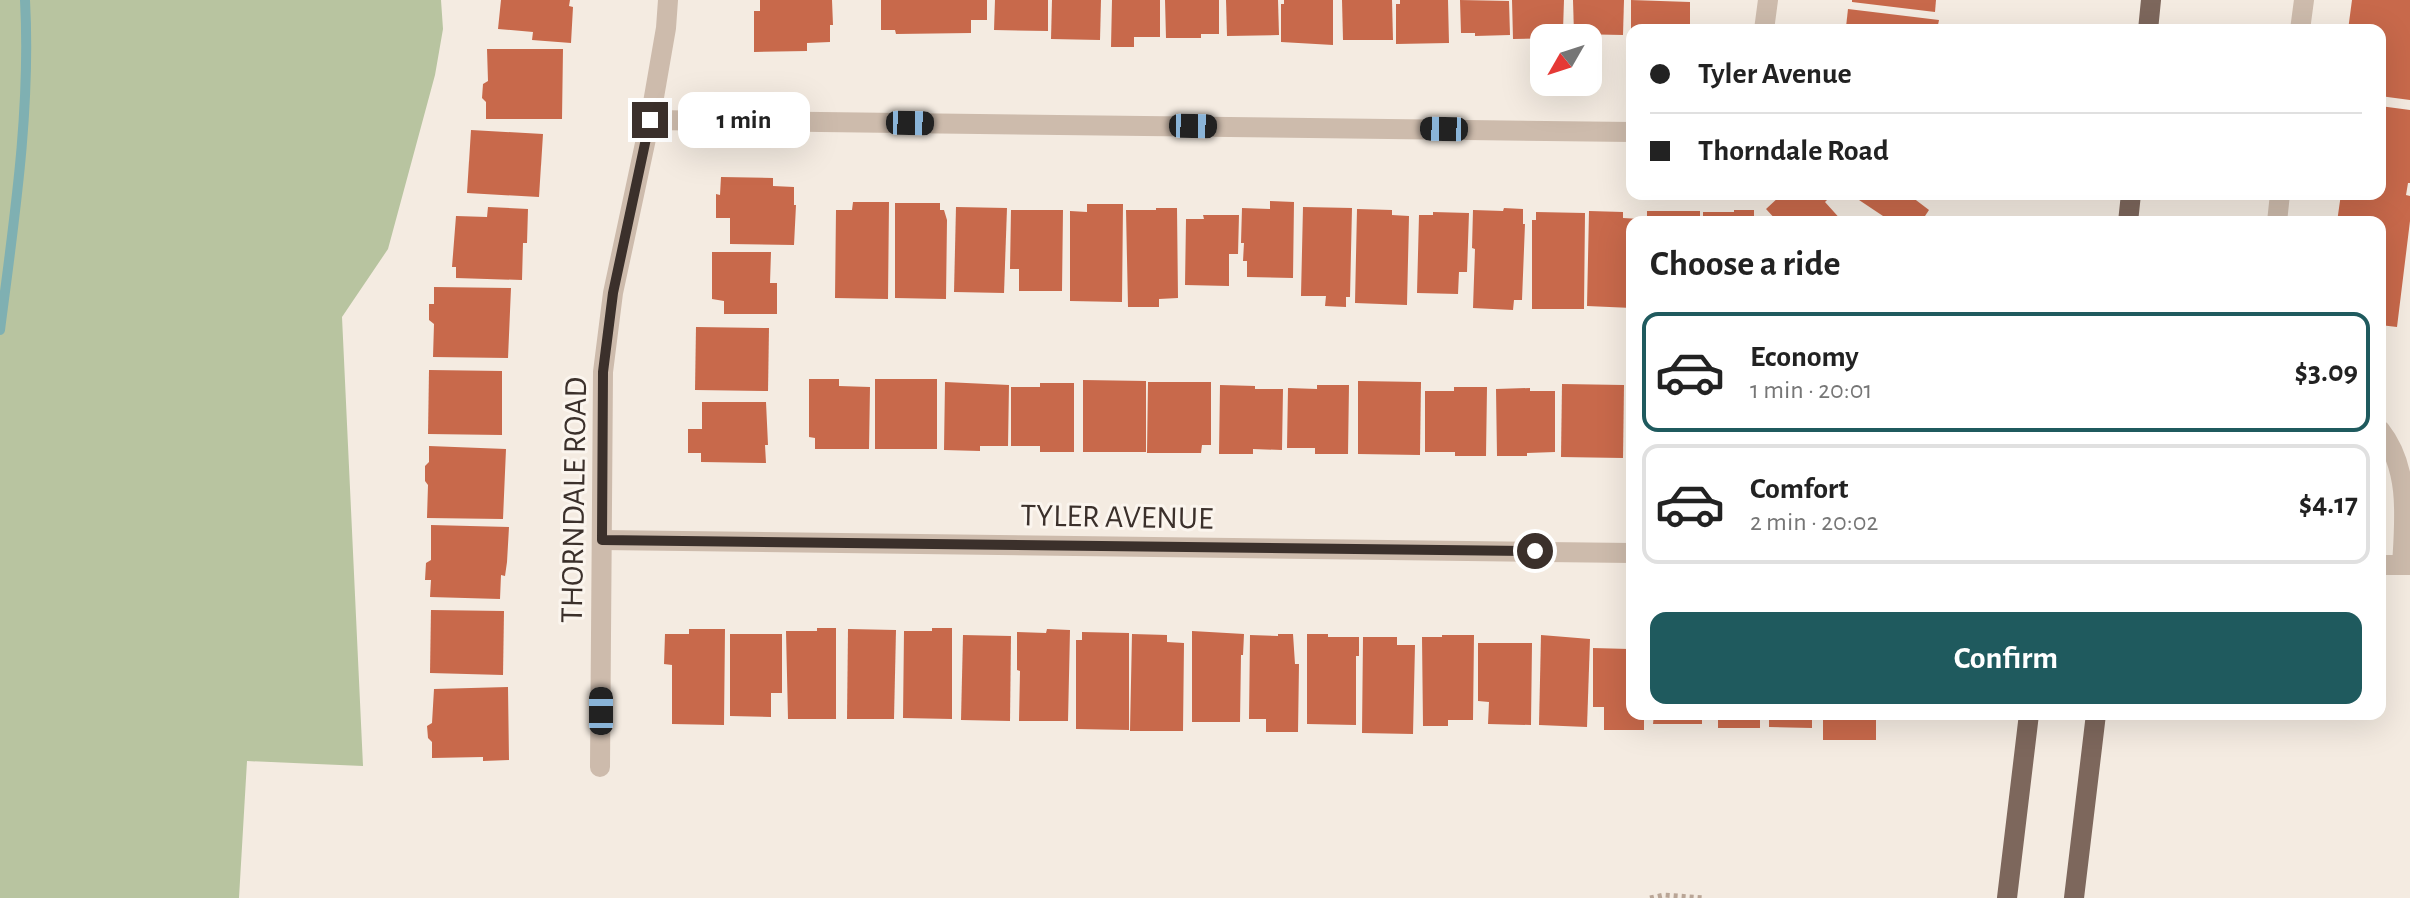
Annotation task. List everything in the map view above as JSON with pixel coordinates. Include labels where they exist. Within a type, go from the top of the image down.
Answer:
[{"type":"main road","points":[[2149,24],[2151,0]]},
{"type":"main road","points":[[2007,898],[2028,720]]},
{"type":"main road","points":[[2074,898],[2095,720]]},
{"type":"street","name":"THORNDALE ROAD","points":[[600,767],[603,372],[613,293],[650,120],[668,0]]},
{"type":"street","points":[[1765,24],[1768,0]]},
{"type":"street","points":[[2301,24],[2304,0]]},
{"type":"street","points":[[650,120],[1626,132]]},
{"type":"street","points":[[2386,437],[2404,472],[2406,565]]},
{"type":"street","name":"TYLER AVENUE","points":[[602,540],[1626,553]]},
{"type":"path","points":[[1650,898],[1676,895],[1704,898]]},
{"type":"green space","points":[[0,0],[441,0],[443,29],[435,75],[388,249],[342,317],[363,766],[247,761],[239,898],[0,898]]},
{"type":"building","points":[[501,0],[570,0],[569,6],[573,7],[571,43],[532,40],[533,32],[498,29]]},
{"type":"building","points":[[760,0],[832,0],[830,42],[807,43],[807,51],[754,52],[754,11],[760,11]]},
{"type":"building","points":[[881,0],[987,0],[987,20],[971,20],[971,33],[896,34],[895,30],[881,30]]},
{"type":"building","points":[[995,0],[1048,0],[1048,31],[994,30]]},
{"type":"building","points":[[1052,0],[1101,0],[1100,40],[1051,39]]},
{"type":"building","points":[[1112,0],[1160,0],[1160,37],[1134,37],[1134,47],[1111,47]]},
{"type":"building","points":[[1165,0],[1219,0],[1219,34],[1201,34],[1201,38],[1166,38]]},
{"type":"building","points":[[1226,0],[1278,0],[1279,35],[1227,36]]},
{"type":"building","points":[[1284,0],[1333,0],[1333,45],[1281,42],[1281,4]]},
{"type":"building","points":[[1342,0],[1392,0],[1393,40],[1343,40]]},
{"type":"building","points":[[1400,0],[1448,0],[1449,43],[1396,44],[1396,4],[1400,4]]},
{"type":"building","points":[[1460,0],[1509,1],[1510,35],[1475,36],[1475,33],[1461,33]]},
{"type":"building","points":[[1512,0],[1564,0],[1563,24],[1530,24],[1530,39],[1513,39]]},
{"type":"building","points":[[1573,0],[1624,0],[1623,35],[1602,35],[1602,24],[1574,24]]},
{"type":"building","points":[[1631,0],[1690,2],[1690,24],[1631,24]]},
{"type":"building","points":[[1852,0],[1936,0],[1935,12]]},
{"type":"building","points":[[2352,0],[2410,0],[2410,100],[2386,97],[2386,24],[2349,24]]},
{"type":"building","points":[[1848,9],[1939,20],[1938,24],[1846,24]]},
{"type":"building","points":[[487,49],[563,49],[562,119],[486,119],[486,102],[482,98],[483,84],[488,81]]},
{"type":"building","points":[[2386,107],[2410,110],[2410,183],[2406,195],[2410,196],[2410,221],[2397,327],[2386,326],[2386,216],[2338,216],[2340,200],[2386,200]]},
{"type":"building","points":[[471,130],[543,134],[539,197],[467,193]]},
{"type":"building","points":[[721,177],[773,178],[773,186],[794,187],[794,245],[730,244],[730,218],[716,218],[716,194],[720,195]]},
{"type":"building","points":[[1776,200],[1827,200],[1825,202],[1838,216],[1772,216],[1766,209]]},
{"type":"building","points":[[1859,200],[1916,200],[1929,210],[1925,216],[1883,216]]},
{"type":"building","points":[[1270,201],[1294,202],[1293,278],[1247,277],[1247,261],[1243,261],[1244,243],[1241,243],[1242,208],[1270,209]]},
{"type":"building","points":[[853,202],[889,202],[888,299],[835,298],[836,210],[852,210]]},
{"type":"building","points":[[895,203],[940,203],[940,210],[944,210],[947,220],[946,299],[895,298]]},
{"type":"building","points":[[1087,204],[1123,204],[1122,302],[1070,301],[1070,211],[1087,212]]},
{"type":"building","points":[[488,207],[528,209],[522,280],[456,278],[456,267],[452,267],[456,216],[487,217]]},
{"type":"building","points":[[956,207],[1007,208],[1004,293],[954,292]]},
{"type":"building","points":[[1303,207],[1352,208],[1350,297],[1346,297],[1346,307],[1325,306],[1326,296],[1301,296]]},
{"type":"building","points":[[1177,208],[1178,298],[1159,299],[1159,307],[1128,307],[1126,210]]},
{"type":"building","points":[[1504,208],[1523,209],[1522,300],[1514,300],[1513,310],[1473,308],[1473,210],[1503,211]]},
{"type":"building","points":[[1357,209],[1392,210],[1392,215],[1409,216],[1407,305],[1355,303]]},
{"type":"building","points":[[1011,210],[1063,210],[1062,291],[1019,291],[1019,269],[1010,269]]},
{"type":"building","points":[[1754,210],[1754,216],[1703,216],[1703,212]]},
{"type":"building","points":[[1589,211],[1623,212],[1623,218],[1626,218],[1626,308],[1587,306]]},
{"type":"building","points":[[1647,211],[1700,211],[1700,216],[1647,216]]},
{"type":"building","points":[[1433,212],[1469,213],[1467,272],[1459,272],[1458,294],[1417,293],[1419,215],[1433,215]]},
{"type":"building","points":[[1536,212],[1585,213],[1584,309],[1532,309],[1532,220],[1536,220]]},
{"type":"building","points":[[1203,215],[1239,215],[1238,254],[1229,254],[1229,286],[1185,285],[1186,219],[1204,219]]},
{"type":"building","points":[[712,252],[771,252],[770,283],[777,283],[777,314],[724,314],[724,301],[712,299]]},
{"type":"building","points":[[434,287],[511,288],[508,358],[433,357],[434,324],[429,320],[429,304],[434,304]]},
{"type":"building","points":[[696,327],[769,328],[768,391],[695,390]]},
{"type":"building","points":[[429,370],[502,371],[502,435],[428,434]]},
{"type":"building","points":[[809,379],[839,379],[839,386],[870,387],[869,449],[815,449],[815,438],[809,437]]},
{"type":"building","points":[[875,379],[937,379],[937,449],[875,449]]},
{"type":"building","points":[[1083,380],[1146,381],[1146,452],[1083,452]]},
{"type":"building","points":[[1358,381],[1421,382],[1420,455],[1358,454]]},
{"type":"building","points":[[945,382],[1009,385],[1008,446],[980,446],[980,451],[944,450]]},
{"type":"building","points":[[1148,382],[1211,382],[1211,445],[1202,445],[1201,453],[1147,453]]},
{"type":"building","points":[[1040,383],[1074,383],[1074,452],[1040,452],[1040,446],[1011,446],[1011,387],[1040,387]]},
{"type":"building","points":[[1562,384],[1624,385],[1623,458],[1561,457]]},
{"type":"building","points":[[1220,385],[1283,389],[1282,450],[1253,449],[1253,454],[1219,454]]},
{"type":"building","points":[[1317,385],[1349,385],[1348,454],[1315,454],[1315,448],[1287,448],[1288,388],[1317,389]]},
{"type":"building","points":[[1454,387],[1487,387],[1486,456],[1425,452],[1425,391],[1454,391]]},
{"type":"building","points":[[1530,388],[1530,391],[1555,391],[1555,452],[1497,456],[1496,389]]},
{"type":"building","points":[[702,402],[766,402],[766,463],[701,462],[701,453],[688,453],[688,429],[702,429]]},
{"type":"building","points":[[429,446],[506,449],[503,519],[427,518],[425,466],[429,462]]},
{"type":"building","points":[[431,525],[509,527],[500,599],[430,597],[431,580],[425,580],[426,563],[431,560]]},
{"type":"building","points":[[431,610],[504,611],[503,675],[430,673]]},
{"type":"building","points":[[817,628],[836,628],[836,719],[788,719],[786,631],[817,631]]},
{"type":"building","points":[[932,628],[952,628],[952,719],[903,718],[904,631],[932,631]]},
{"type":"building","points":[[689,629],[725,629],[724,725],[672,724],[672,665],[664,664],[665,634],[689,634]]},
{"type":"building","points":[[848,629],[896,630],[894,719],[847,719]]},
{"type":"building","points":[[1047,629],[1070,630],[1068,721],[1019,721],[1017,632],[1046,633]]},
{"type":"building","points":[[1192,631],[1244,634],[1240,722],[1192,722]]},
{"type":"building","points":[[1082,632],[1129,633],[1129,730],[1076,729],[1076,640],[1082,640]]},
{"type":"building","points":[[730,634],[782,634],[782,693],[771,693],[771,717],[730,716]]},
{"type":"building","points":[[1132,634],[1167,635],[1167,642],[1184,643],[1183,731],[1130,731]]},
{"type":"building","points":[[1293,634],[1295,664],[1299,664],[1298,732],[1266,732],[1266,719],[1249,719],[1250,635]]},
{"type":"building","points":[[1307,634],[1359,637],[1356,725],[1307,724]]},
{"type":"building","points":[[963,635],[1011,636],[1010,721],[961,720]]},
{"type":"building","points":[[1474,635],[1473,720],[1448,720],[1448,726],[1423,726],[1422,637]]},
{"type":"building","points":[[1541,635],[1590,639],[1587,727],[1539,725]]},
{"type":"building","points":[[1363,637],[1397,637],[1397,645],[1415,645],[1413,734],[1362,733]]},
{"type":"building","points":[[1478,643],[1532,643],[1531,725],[1488,724],[1489,702],[1478,701]]},
{"type":"building","points":[[1593,648],[1626,649],[1626,720],[1644,720],[1644,730],[1604,730],[1604,707],[1593,707]]},
{"type":"building","points":[[508,687],[509,760],[432,758],[432,742],[428,738],[427,726],[432,723],[434,689]]},
{"type":"building","points":[[1653,720],[1702,720],[1702,724],[1653,724]]},
{"type":"building","points":[[1718,720],[1760,720],[1760,728],[1718,728]]},
{"type":"building","points":[[1769,720],[1812,720],[1812,728],[1769,727]]},
{"type":"building","points":[[1823,720],[1876,720],[1876,740],[1823,740]]},
{"type":"waterway","points":[[0,330],[23,124],[25,0]]},
{"type":"route","points":[[650,120],[613,293],[603,372],[602,540],[1535,551]]}]
